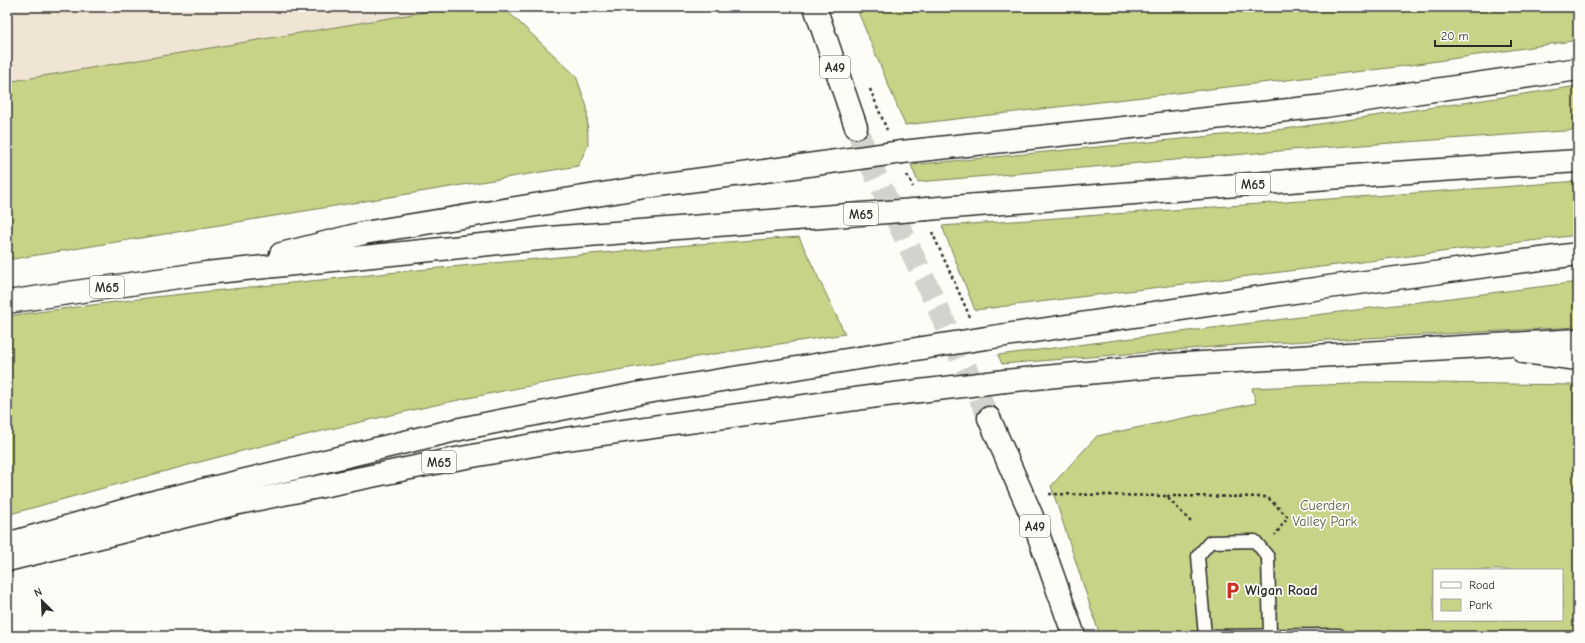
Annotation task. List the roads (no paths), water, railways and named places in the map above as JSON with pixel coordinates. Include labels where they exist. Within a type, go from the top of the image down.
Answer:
[{"type":"main road","name":"A49","points":[[815,7],[856,127]]},
{"type":"main road","points":[[206,273],[364,233],[651,186],[902,152],[1325,106],[1578,70]]},
{"type":"main road","name":"M65","points":[[7,302],[206,273],[549,238],[1380,174],[1578,161]]},
{"type":"main road","name":"M65","points":[[7,544],[157,501],[460,429],[641,393],[986,338],[1328,287],[1578,254]]},
{"type":"main road","points":[[1478,346],[1578,340]]},
{"type":"main road","points":[[1478,346],[1578,359]]},
{"type":"main road","name":"M65","points":[[7,560],[234,504],[445,461],[566,439],[877,396],[1005,381],[1169,365],[1478,346]]},
{"type":"main road","name":"A49","points":[[989,418],[1030,514],[1074,636]]},
{"type":"lane","points":[[1205,636],[1198,556],[1210,542],[1255,541],[1268,557],[1271,635]]},
{"type":"lane","points":[[1211,636],[1340,635]]},
{"type":"tunnel","points":[[856,127],[871,165],[989,418]]},
{"type":"place","name":"Wigan Road","points":[[1232,590]]},
{"type":"park label","name":"Cuerden Valley Park","points":[[1325,514]]}]
